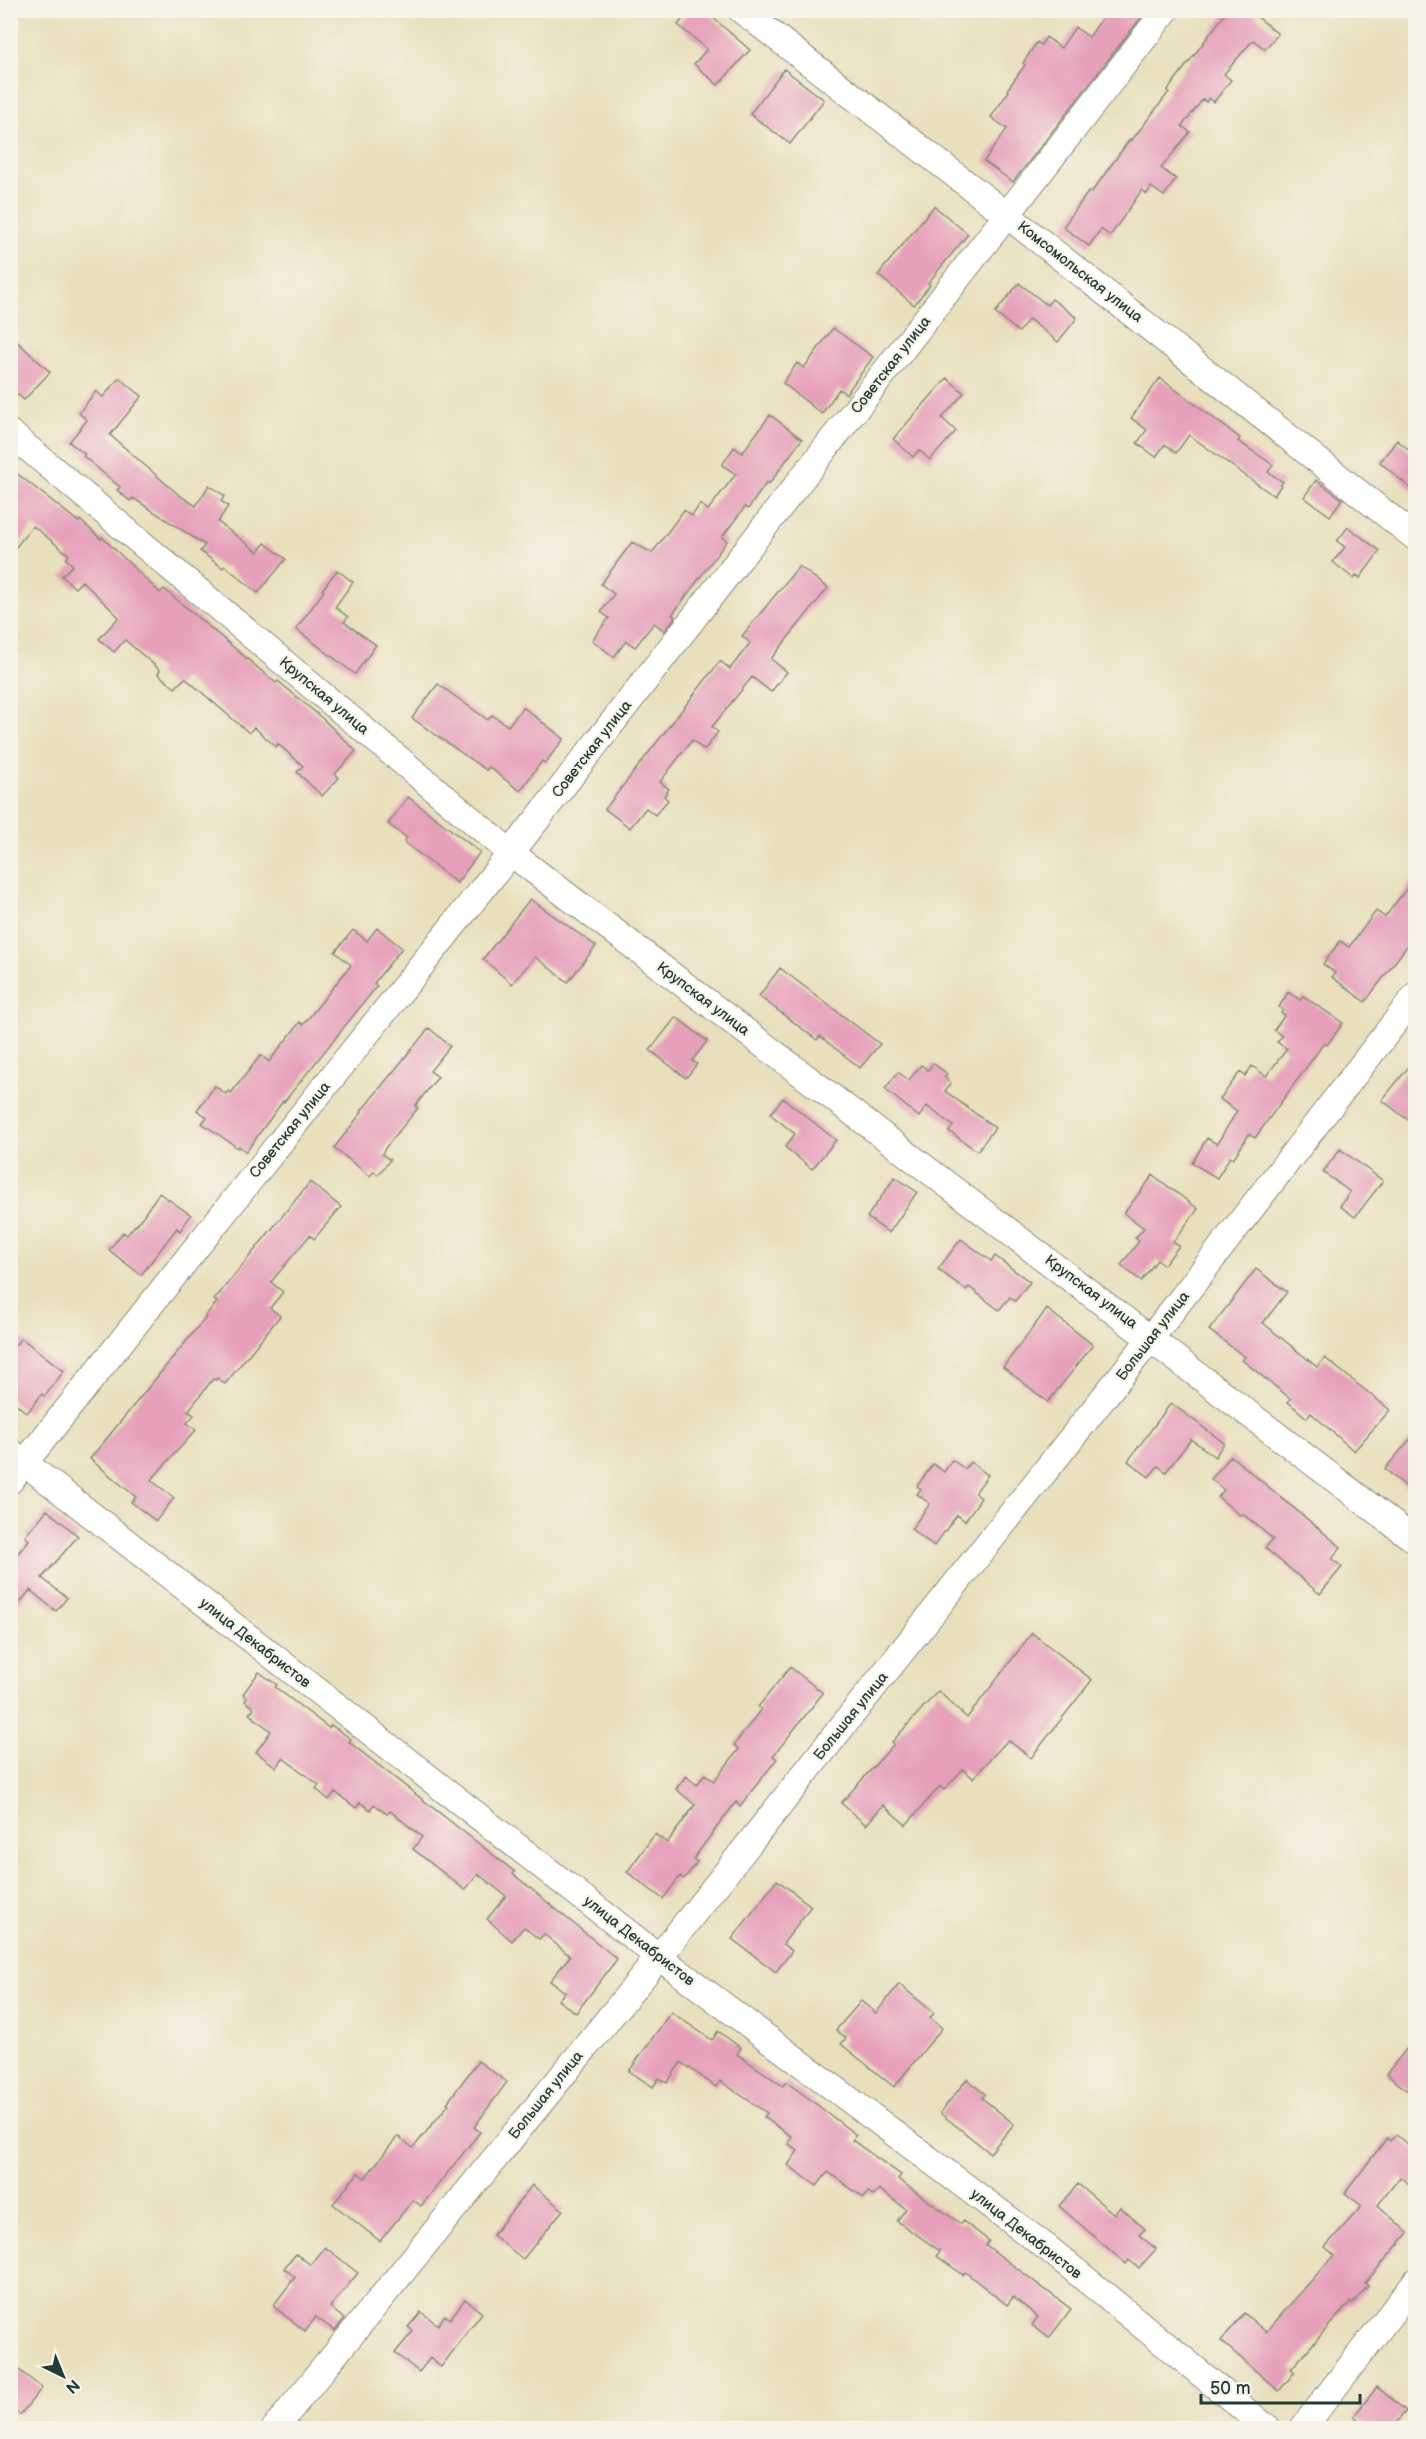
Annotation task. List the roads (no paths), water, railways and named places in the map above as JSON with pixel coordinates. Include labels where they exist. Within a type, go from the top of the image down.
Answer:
[{"type":"street","name":"Комсомольская улица","points":[[741,10],[1007,215],[1416,537]]},
{"type":"street","name":"Советская улица","points":[[15,1465],[511,853],[1166,10]]},
{"type":"street","name":"Крупская улица","points":[[10,433],[511,853],[1416,1541]]},
{"type":"street","name":"Большая улица","points":[[275,2428],[659,1957],[1151,1338],[1416,995]]},
{"type":"street","name":"улица Декабристов","points":[[15,1465],[659,1957],[1050,2250],[1267,2428]]},
{"type":"street","points":[[1303,2428],[1416,2281]]}]
